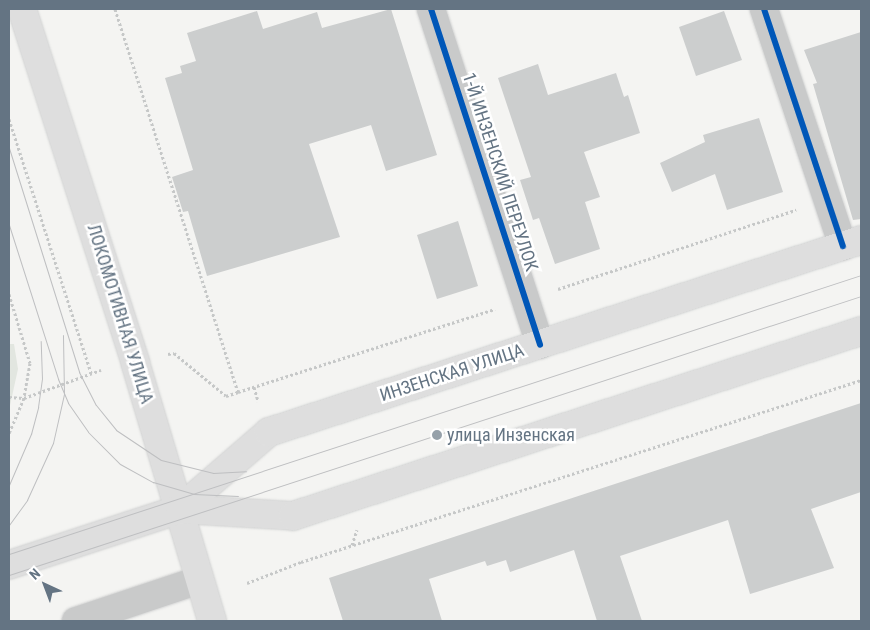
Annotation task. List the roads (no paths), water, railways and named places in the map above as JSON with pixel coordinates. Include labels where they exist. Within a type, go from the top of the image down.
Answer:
[{"type":"main road","name":"ЛОКОМОТИВНАЯ УЛИЦА","points":[[22,9],[180,509],[212,621]]},
{"type":"main road","name":"ИНЗЕНСКАЯ УЛИЦА","points":[[180,509],[269,432],[852,243]]},
{"type":"main road","name":"ИНЗЕНСКАЯ УЛИЦА","points":[[9,565],[180,509],[293,516],[861,331]]},
{"type":"street","name":"1-Й ИНЗЕНСКИЙ ПЕРЕУЛОК","points":[[431,9],[540,345]]},
{"type":"street","points":[[764,9],[828,200],[852,243]]},
{"type":"street","points":[[76,621],[199,580]]},
{"type":"tram line","points":[[9,148],[79,372],[96,405],[116,430],[161,460],[213,473],[246,471]]},
{"type":"tram line","points":[[9,225],[58,379],[68,403],[88,432],[120,464],[153,482],[194,494],[238,496]]},
{"type":"tram line","points":[[9,554],[861,275]]},
{"type":"tram line","points":[[9,575],[861,296]]},
{"type":"tram line","points":[[9,525],[27,500],[53,443],[64,394],[63,335]]},
{"type":"tram line","points":[[9,485],[31,434],[38,407],[42,379],[41,341]]},
{"type":"place","name":"улица Инзенская","points":[[437,435]]}]
